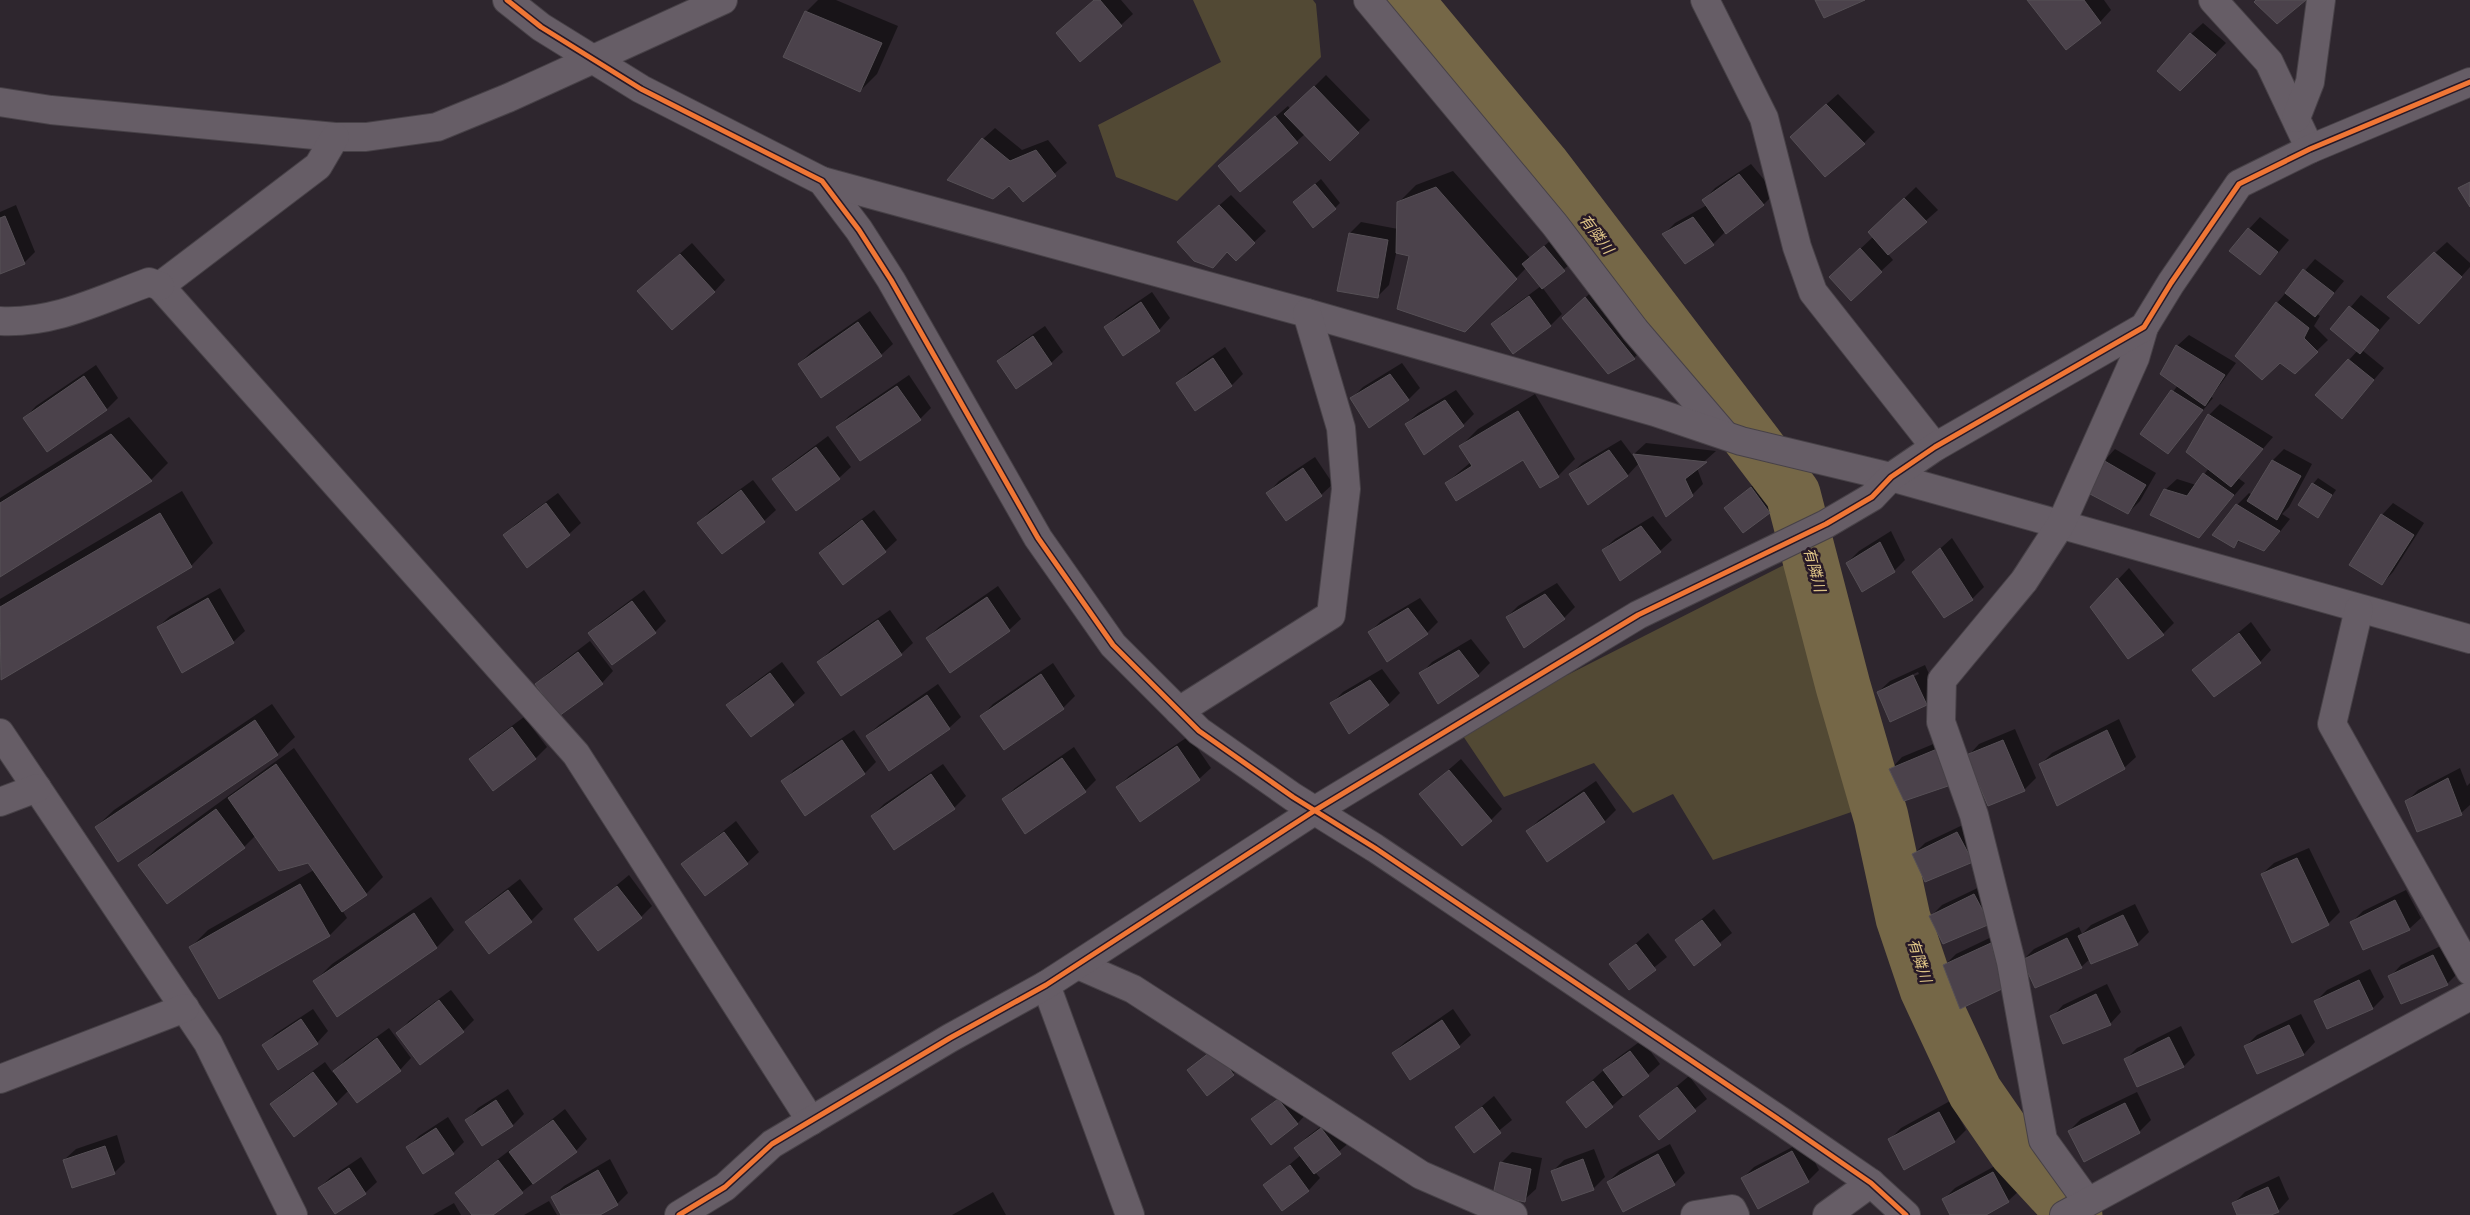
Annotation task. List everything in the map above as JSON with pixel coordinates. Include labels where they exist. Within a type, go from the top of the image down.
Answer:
[{"type":"street","points":[[507,0],[541,26],[640,89],[822,181],[1307,313],[1656,412],[1785,452],[1891,476],[2470,640]]},
{"type":"street","points":[[0,102],[60,110],[335,137],[366,137],[437,127],[508,98],[723,0]]},
{"type":"street","points":[[1368,0],[1555,225],[1635,330],[1732,437]]},
{"type":"street","points":[[1705,0],[1764,118],[1797,247],[1814,292],[1935,447]]},
{"type":"street","points":[[2213,0],[2269,62],[2310,149]]},
{"type":"street","points":[[2296,118],[2310,82],[2321,0]]},
{"type":"street","points":[[2087,1201],[2042,1140],[2011,962],[1974,815],[1941,722],[1942,680],[2024,581],[2061,524],[2135,358],[2144,327],[2171,282],[2239,184],[2310,149],[2470,82]]},
{"type":"street","points":[[160,286],[318,166],[335,137]]},
{"type":"street","points":[[822,181],[859,230],[891,280],[1038,538],[1113,645],[1199,731],[1314,811],[1375,848],[1870,1183],[1906,1215]]},
{"type":"street","points":[[0,321],[22,323],[67,313],[148,282],[160,286],[576,754],[811,1122]]},
{"type":"street","points":[[1179,711],[1331,615],[1346,489],[1340,428],[1307,313]]},
{"type":"street","points":[[679,1215],[725,1187],[772,1144],[950,1038],[1046,985],[1314,811],[1638,615],[1826,524],[1872,497],[1891,476],[1935,447],[2144,327]]},
{"type":"street","points":[[2359,609],[2332,724],[2470,971]]},
{"type":"street","points":[[0,734],[208,1043],[293,1215]]},
{"type":"street","points":[[0,802],[37,788]]},
{"type":"street","points":[[1078,965],[1133,989],[1420,1175],[1513,1215]]},
{"type":"street","points":[[1046,985],[1130,1215]]},
{"type":"street","points":[[2064,1215],[2470,996]]},
{"type":"street","points":[[0,1079],[185,1008]]},
{"type":"street","points":[[1827,1215],[1870,1183]]},
{"type":"street","points":[[1695,1215],[1732,1209],[1735,1215]]},
{"type":"shaded area","points":[[1193,0],[1313,0],[1316,4],[1321,57],[1177,201],[1116,177],[1098,125],[1221,62]]},
{"type":"shaded area","points":[[1792,561],[1863,808],[1713,860],[1673,794],[1633,813],[1594,763],[1504,797],[1459,730]]},
{"type":"building","points":[[1094,0],[1100,0],[1122,26],[1080,62],[1056,33]]},
{"type":"building","points":[[1815,0],[1865,0],[1824,18]]},
{"type":"building","points":[[2027,0],[2084,0],[2101,23],[2066,50]]},
{"type":"building","points":[[2256,0],[2306,0],[2277,24],[2254,2]]},
{"type":"building","points":[[805,11],[882,43],[860,92],[783,57]]},
{"type":"building","points":[[2190,33],[2216,55],[2180,91],[2157,71]]},
{"type":"building","points":[[1314,86],[1359,133],[1330,161],[1284,114]]},
{"type":"building","points":[[1826,104],[1865,144],[1825,177],[1790,137]]},
{"type":"building","points":[[1275,116],[1298,143],[1240,192],[1218,166]]},
{"type":"building","points":[[982,138],[1010,161],[1036,150],[1056,176],[1023,202],[1009,186],[993,199],[947,180]]},
{"type":"building","points":[[1739,174],[1764,205],[1726,234],[1702,200]]},
{"type":"building","points":[[2470,182],[2470,207],[2458,188]]},
{"type":"building","points":[[1315,184],[1336,209],[1313,228],[1293,202]]},
{"type":"building","points":[[1436,187],[1517,279],[1465,332],[1397,309],[1409,256],[1396,253],[1397,202]]},
{"type":"building","points":[[1904,198],[1927,222],[1888,255],[1868,232]]},
{"type":"building","points":[[1219,205],[1255,243],[1236,261],[1227,252],[1213,268],[1194,261],[1177,242]]},
{"type":"building","points":[[5,216],[25,264],[0,274],[0,218]]},
{"type":"building","points":[[1693,217],[1714,245],[1685,264],[1662,234]]},
{"type":"building","points":[[2248,228],[2278,252],[2260,275],[2229,251]]},
{"type":"building","points":[[1349,233],[1388,240],[1378,298],[1337,291]]},
{"type":"building","points":[[1544,246],[1565,271],[1542,289],[1522,264]]},
{"type":"building","points":[[1860,248],[1882,272],[1851,301],[1829,277]]},
{"type":"building","points":[[2434,252],[2462,277],[2419,324],[2387,297]]},
{"type":"building","points":[[680,254],[715,292],[672,330],[637,291]]},
{"type":"building","points":[[2303,269],[2334,293],[2315,317],[2285,293]]},
{"type":"building","points":[[1529,296],[1551,326],[1513,354],[1491,324]]},
{"type":"building","points":[[1585,297],[1635,359],[1608,374],[1562,318]]},
{"type":"building","points":[[1141,302],[1160,331],[1123,356],[1104,327]]},
{"type":"building","points":[[2276,302],[2309,328],[2304,338],[2318,352],[2295,374],[2280,363],[2262,380],[2235,356]]},
{"type":"building","points":[[2349,306],[2379,330],[2360,354],[2330,329]]},
{"type":"building","points":[[858,322],[882,356],[821,398],[798,364]]},
{"type":"building","points":[[1033,336],[1052,364],[1016,389],[997,361]]},
{"type":"building","points":[[2176,345],[2225,375],[2205,406],[2160,374]]},
{"type":"building","points":[[1213,358],[1232,386],[1195,411],[1176,383]]},
{"type":"building","points":[[2348,359],[2374,380],[2342,419],[2315,395]]},
{"type":"building","points":[[1390,374],[1409,400],[1369,428],[1350,398]]},
{"type":"building","points":[[84,376],[107,410],[47,452],[23,418]]},
{"type":"building","points":[[897,386],[921,420],[860,461],[836,427]]},
{"type":"building","points":[[2171,390],[2203,410],[2168,454],[2140,434]]},
{"type":"building","points":[[1445,400],[1464,426],[1424,455],[1405,424]]},
{"type":"building","points":[[1518,411],[1559,477],[1540,488],[1523,460],[1456,501],[1445,483],[1472,466],[1459,446]]},
{"type":"building","points":[[2208,414],[2263,449],[2231,487],[2186,452]]},
{"type":"building","points":[[111,434],[152,481],[0,577],[0,503]]},
{"type":"building","points":[[816,447],[840,479],[796,511],[772,479]]},
{"type":"building","points":[[1609,450],[1628,476],[1588,505],[1569,474]]},
{"type":"building","points":[[1633,454],[1707,462],[1685,479],[1693,496],[1666,517]]},
{"type":"building","points":[[2103,460],[2146,485],[2128,514],[2090,494]]},
{"type":"building","points":[[2272,460],[2301,476],[2277,520],[2247,501]]},
{"type":"building","points":[[1303,468],[1322,496],[1286,521],[1266,493]]},
{"type":"building","points":[[2203,473],[2234,495],[2199,538],[2150,515],[2164,489],[2187,496]]},
{"type":"building","points":[[2312,483],[2332,495],[2318,518],[2298,505]]},
{"type":"building","points":[[1751,487],[1770,513],[1743,533],[1724,508]]},
{"type":"building","points":[[741,490],[765,522],[722,554],[697,523]]},
{"type":"building","points":[[546,503],[570,535],[527,568],[503,535]]},
{"type":"building","points":[[2236,504],[2280,531],[2264,551],[2238,540],[2234,548],[2212,535]]},
{"type":"building","points":[[160,513],[192,567],[1,680],[0,607]]},
{"type":"building","points":[[2381,514],[2414,535],[2382,585],[2349,565]]},
{"type":"building","points":[[862,520],[886,552],[843,585],[819,553]]},
{"type":"building","points":[[1641,526],[1661,552],[1620,581],[1602,550]]},
{"type":"building","points":[[1880,542],[1895,572],[1862,592],[1846,563]]},
{"type":"building","points":[[1940,548],[1973,600],[1944,618],[1912,572]]},
{"type":"building","points":[[2117,578],[2164,635],[2128,659],[2090,607]]},
{"type":"building","points":[[1545,594],[1565,619],[1524,648],[1506,617]]},
{"type":"building","points":[[987,597],[1010,631],[950,673],[926,638]]},
{"type":"building","points":[[208,598],[234,643],[182,673],[157,627]]},
{"type":"building","points":[[632,601],[656,633],[612,665],[588,633]]},
{"type":"building","points":[[1408,608],[1428,634],[1387,662],[1368,632]]},
{"type":"building","points":[[878,620],[902,655],[841,696],[817,662]]},
{"type":"building","points":[[2239,633],[2261,663],[2214,697],[2192,670]]},
{"type":"building","points":[[1459,650],[1479,676],[1438,704],[1419,673]]},
{"type":"building","points":[[578,652],[603,684],[559,716],[535,684]]},
{"type":"building","points":[[770,673],[794,705],[751,737],[726,705]]},
{"type":"building","points":[[1041,674],[1064,709],[1004,750],[980,716]]},
{"type":"building","points":[[1913,675],[1927,705],[1890,722],[1877,692]]},
{"type":"building","points":[[1370,680],[1389,705],[1349,734],[1330,703]]},
{"type":"building","points":[[927,695],[950,729],[889,771],[866,736]]},
{"type":"building","points":[[255,720],[278,755],[118,862],[95,827]]},
{"type":"building","points":[[512,727],[536,759],[493,791],[469,759]]},
{"type":"building","points":[[2107,730],[2125,769],[2057,806],[2039,764]]},
{"type":"building","points":[[842,740],[865,774],[805,816],[781,781]]},
{"type":"building","points":[[2003,740],[2025,791],[1988,806],[1966,755]]},
{"type":"building","points":[[1177,746],[1200,780],[1140,822],[1116,787]]},
{"type":"building","points":[[1937,749],[1951,785],[1904,801],[1889,769]]},
{"type":"building","points":[[1062,758],[1086,792],[1025,834],[1002,799]]},
{"type":"building","points":[[276,764],[367,895],[342,912],[308,863],[279,871],[228,798]]},
{"type":"building","points":[[1449,770],[1492,821],[1462,846],[1419,794]]},
{"type":"building","points":[[931,774],[955,809],[894,850],[871,816]]},
{"type":"building","points":[[2448,778],[2462,815],[2417,832],[2405,801]]},
{"type":"building","points":[[1584,792],[1605,822],[1547,862],[1526,831]]},
{"type":"building","points":[[216,809],[245,848],[167,904],[138,865]]},
{"type":"building","points":[[724,832],[748,864],[705,896],[681,864]]},
{"type":"building","points":[[1957,832],[1973,862],[1925,882],[1912,854]]},
{"type":"building","points":[[2297,858],[2329,925],[2292,943],[2261,874]]},
{"type":"building","points":[[300,884],[330,936],[219,999],[189,947]]},
{"type":"building","points":[[617,886],[642,918],[598,951],[574,919]]},
{"type":"building","points":[[508,890],[532,922],[489,954],[465,922]]},
{"type":"building","points":[[1974,894],[1990,924],[1943,944],[1929,916]]},
{"type":"building","points":[[2395,900],[2410,930],[2363,950],[2350,922]]},
{"type":"building","points":[[414,913],[437,948],[337,1017],[313,981]]},
{"type":"building","points":[[2123,915],[2138,945],[2091,964],[2078,936]]},
{"type":"building","points":[[1702,920],[1721,945],[1694,966],[1675,940]]},
{"type":"building","points":[[2067,938],[2082,968],[2035,988],[2022,960]]},
{"type":"building","points":[[1991,943],[2004,988],[1960,1009],[1943,965]]},
{"type":"building","points":[[1636,944],[1656,970],[1629,990],[1609,964]]},
{"type":"building","points":[[2433,955],[2448,985],[2401,1004],[2388,976]]},
{"type":"building","points":[[2359,980],[2373,1009],[2327,1029],[2314,1001]]},
{"type":"building","points":[[2096,994],[2111,1025],[2063,1044],[2050,1016]]},
{"type":"building","points":[[439,1000],[464,1032],[420,1065],[396,1033]]},
{"type":"building","points":[[301,1019],[318,1044],[278,1070],[262,1045]]},
{"type":"building","points":[[1442,1020],[1460,1047],[1410,1080],[1392,1053]]},
{"type":"building","points":[[2289,1025],[2304,1055],[2257,1074],[2244,1046]]},
{"type":"building","points":[[2169,1037],[2184,1067],[2137,1087],[2124,1059]]},
{"type":"building","points":[[377,1038],[401,1071],[357,1103],[333,1071]]},
{"type":"building","points":[[1214,1049],[1234,1075],[1207,1096],[1187,1070]]},
{"type":"building","points":[[1630,1051],[1649,1076],[1623,1096],[1603,1070]]},
{"type":"building","points":[[313,1072],[337,1104],[294,1137],[270,1104]]},
{"type":"building","points":[[1593,1081],[1613,1107],[1586,1128],[1566,1102]]},
{"type":"building","points":[[1677,1087],[1696,1111],[1659,1140],[1639,1116]]},
{"type":"building","points":[[1278,1099],[1298,1124],[1271,1145],[1251,1119]]},
{"type":"building","points":[[496,1100],[513,1126],[482,1146],[465,1120]]},
{"type":"building","points":[[2125,1103],[2140,1133],[2084,1162],[2068,1131]]},
{"type":"building","points":[[1482,1107],[1501,1133],[1474,1153],[1455,1127]]},
{"type":"building","points":[[1939,1112],[1955,1142],[1904,1170],[1888,1139]]},
{"type":"building","points":[[553,1120],[577,1152],[533,1184],[509,1152]]},
{"type":"building","points":[[436,1128],[454,1154],[423,1174],[406,1147]]},
{"type":"building","points":[[1321,1128],[1341,1154],[1314,1174],[1294,1148]]},
{"type":"building","points":[[105,1146],[115,1174],[72,1188],[63,1160]]},
{"type":"building","points":[[1792,1151],[1809,1182],[1758,1209],[1741,1178]]},
{"type":"building","points":[[1658,1154],[1675,1185],[1623,1212],[1607,1182]]},
{"type":"building","points":[[1583,1159],[1594,1190],[1562,1201],[1551,1171]]},
{"type":"building","points":[[498,1160],[523,1193],[493,1215],[472,1215],[455,1193]]},
{"type":"building","points":[[1500,1162],[1531,1169],[1525,1202],[1493,1195]]},
{"type":"building","points":[[1290,1165],[1309,1191],[1282,1211],[1263,1185]]},
{"type":"building","points":[[349,1168],[366,1194],[335,1214],[318,1188]]},
{"type":"building","points":[[598,1170],[618,1205],[600,1215],[561,1215],[551,1197]]},
{"type":"building","points":[[1993,1172],[2009,1202],[1986,1215],[1950,1215],[1942,1199]]},
{"type":"building","points":[[2268,1187],[2279,1212],[2271,1215],[2237,1215],[2232,1203]]},
{"type":"waterway","name":"有隣川","points":[[1405,0],[1542,165],[1793,494],[1843,686],[1881,817],[1903,918],[1927,989],[1975,1092],[2015,1150],[2075,1215]]},
{"type":"cycle path","points":[[507,0],[541,27],[641,89],[822,181],[859,230],[891,280],[1038,538],[1113,645],[1199,731],[1293,797],[1375,848],[1781,1121],[1871,1183],[1906,1215]]},
{"type":"cycle path","points":[[679,1215],[725,1187],[772,1144],[950,1038],[1046,985],[1314,811],[1638,615],[1826,524],[1872,497],[1891,477],[1935,447],[2144,327],[2171,283],[2239,184],[2310,149],[2470,82]]}]
